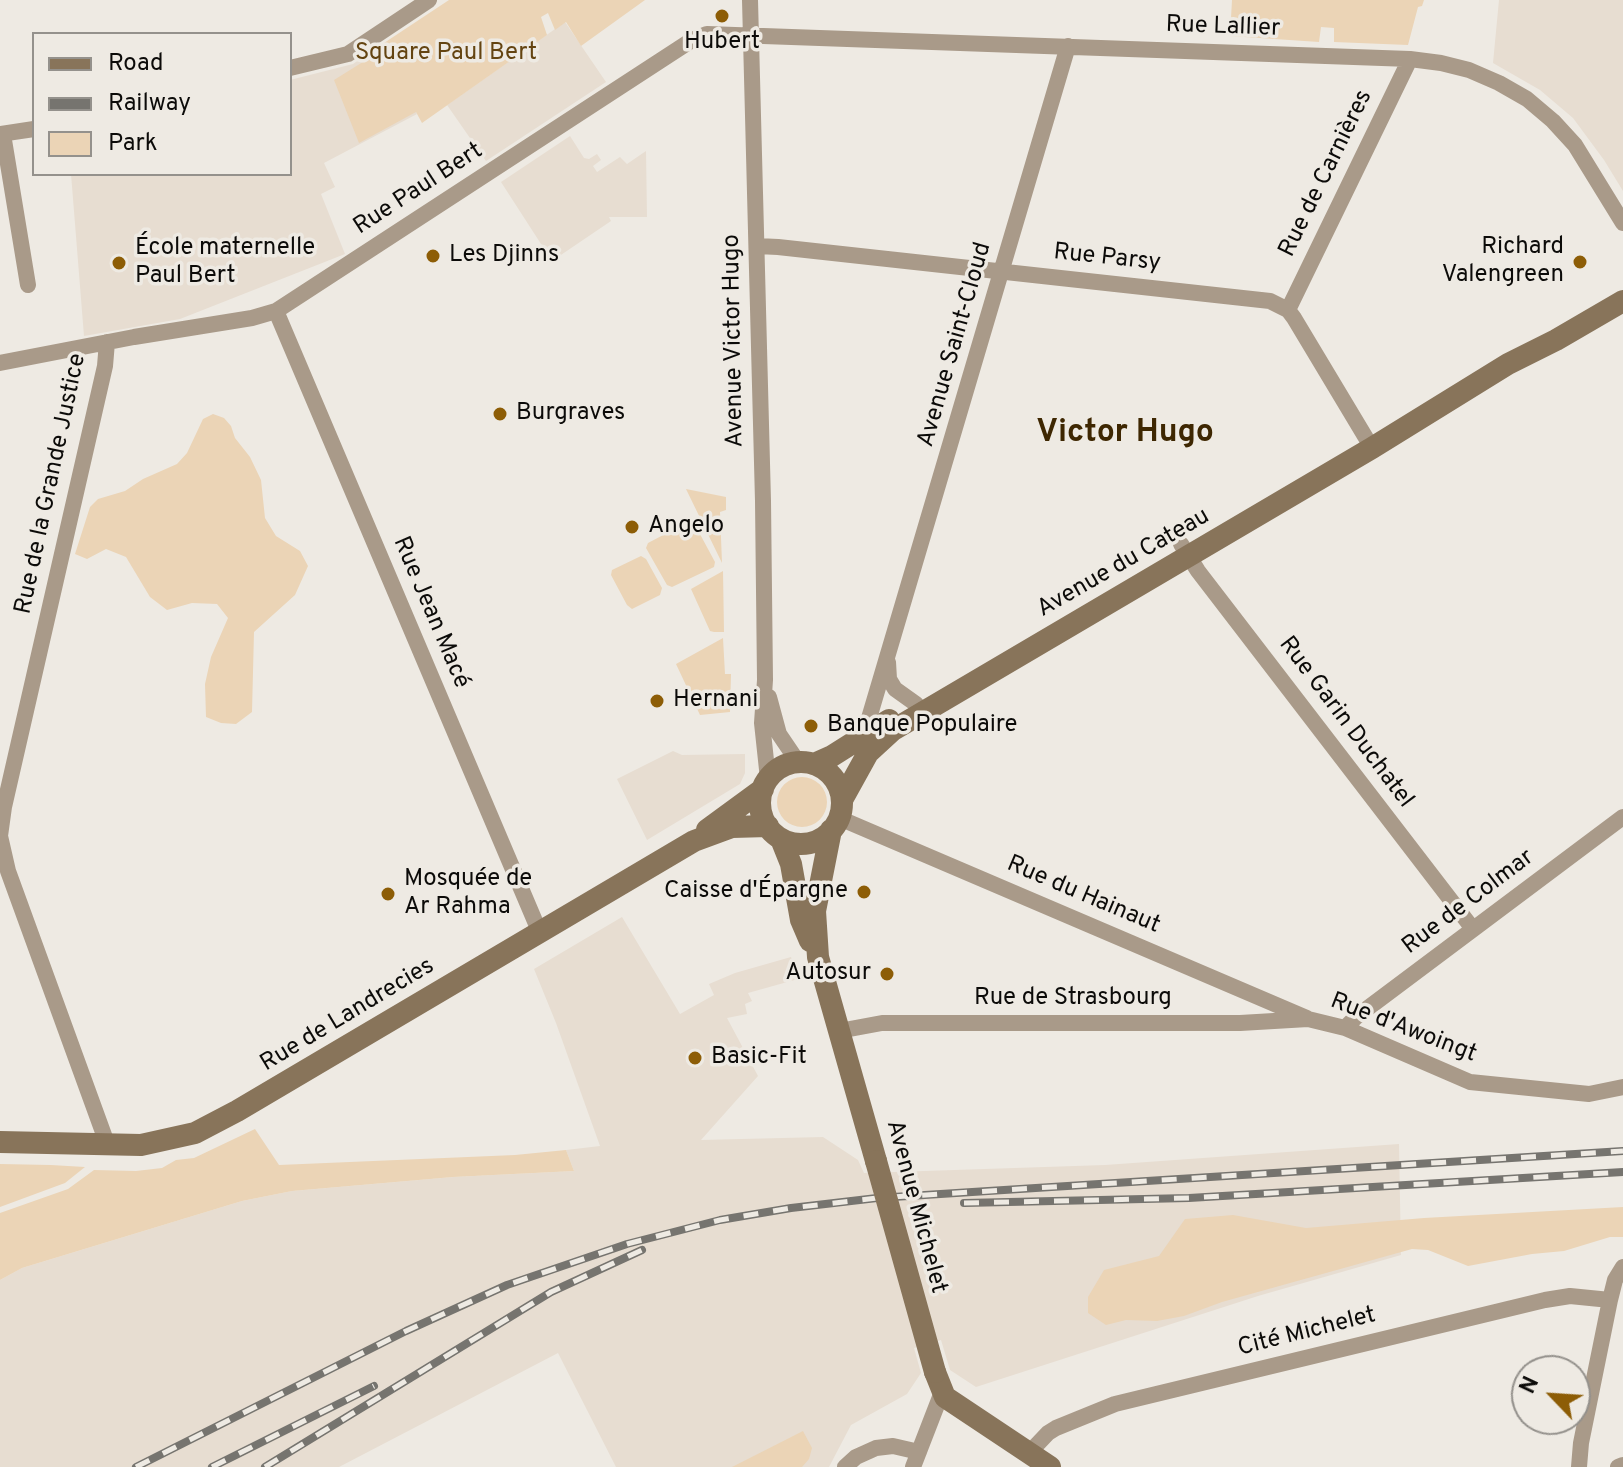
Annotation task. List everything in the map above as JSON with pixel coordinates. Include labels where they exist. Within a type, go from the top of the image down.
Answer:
[{"type":"main road","name":"Avenue du Cateau","points":[[1508,364],[1538,336],[1623,285]]},
{"type":"main road","name":"Avenue du Cateau","points":[[806,763],[832,756],[864,735],[919,709],[1368,442],[1436,410],[1456,394],[1623,301]]},
{"type":"main road","name":"Avenue du Cateau","points":[[837,816],[868,753],[919,709]]},
{"type":"main road","points":[[806,763],[833,777],[837,816],[818,840],[797,843],[775,832],[760,805],[765,784],[779,768],[806,763]]},
{"type":"main road","name":"Rue de Landrecies","points":[[0,1142],[108,1146],[168,1141],[211,1126],[694,841],[765,784]]},
{"type":"main road","name":"Avenue Michelet","points":[[818,957],[815,911],[837,816]]},
{"type":"main road","name":"Rue de Landrecies","points":[[694,841],[732,827],[775,832]]},
{"type":"main road","name":"Avenue Michelet","points":[[775,832],[791,864],[801,920],[818,957],[938,1382]]},
{"type":"main road","points":[[938,1382],[956,1405],[1050,1467]]},
{"type":"street","points":[[292,68],[348,54],[429,0]]},
{"type":"street","name":"Avenue Victor Hugo","points":[[750,0],[765,784]]},
{"type":"street","name":"Rue Paul Bert","points":[[0,363],[252,318],[276,311],[692,40],[707,34],[751,37]]},
{"type":"street","name":"Rue Lallier","points":[[751,37],[1068,46],[1410,59],[1441,63],[1484,76],[1513,90],[1541,110],[1575,145],[1623,223]]},
{"type":"street","name":"Avenue Saint-Cloud","points":[[864,735],[1068,46]]},
{"type":"street","name":"Rue de Carnières","points":[[1288,310],[1410,59]]},
{"type":"street","points":[[28,285],[2,134],[32,129]]},
{"type":"street","name":"Rue Parsy","points":[[757,246],[1263,300],[1288,310]]},
{"type":"street","points":[[1288,310],[1368,442]]},
{"type":"street","name":"Rue Jean Macé","points":[[276,311],[540,933]]},
{"type":"street","name":"Rue de la Grande Justice","points":[[107,342],[105,366],[2,818],[1,849],[4,872],[108,1146]]},
{"type":"street","name":"Rue Garin Duchatel","points":[[1185,550],[1473,929]]},
{"type":"street","points":[[888,657],[891,684],[898,694],[919,709]]},
{"type":"street","name":"Avenue Victor Hugo","points":[[765,680],[779,734],[806,763]]},
{"type":"street","name":"Rue du Hainaut","points":[[837,816],[1308,1019]]},
{"type":"street","name":"Rue de Colmar","points":[[1345,1028],[1623,817]]},
{"type":"street","name":"Rue d'Awoingt","points":[[1308,1019],[1345,1028],[1470,1082],[1589,1094],[1623,1087]]},
{"type":"street","name":"Rue de Strasbourg","points":[[839,1031],[882,1023],[1240,1023],[1308,1019]]},
{"type":"street","points":[[1579,1467],[1581,1443],[1610,1300],[1615,1280],[1623,1267]]},
{"type":"street","name":"Cité Michelet","points":[[1029,1453],[1056,1428],[1115,1404],[1545,1300],[1570,1296],[1610,1300]]},
{"type":"street","points":[[845,1467],[856,1457],[876,1448],[893,1446],[916,1460],[938,1382]]},
{"type":"shaded area","points":[[1499,0],[1623,0],[1623,191],[1573,118],[1540,90],[1493,63]]},
{"type":"shaded area","points":[[565,22],[606,82],[486,161],[447,105]]},
{"type":"shaded area","points":[[381,45],[417,114],[324,163],[335,187],[321,194],[345,254],[180,319],[84,336],[71,176],[292,176],[292,79],[353,64]]},
{"type":"shaded area","points":[[570,136],[584,158],[589,159],[597,154],[601,160],[593,166],[597,172],[620,157],[627,164],[646,151],[647,217],[609,217],[611,221],[552,261],[501,182]]},
{"type":"shaded area","points":[[673,751],[682,755],[745,754],[745,773],[740,784],[647,840],[617,779]]},
{"type":"shaded area","points":[[622,917],[680,1014],[714,995],[709,984],[791,957],[798,979],[748,993],[752,1001],[745,1004],[747,1014],[727,1018],[758,1076],[701,1140],[823,1137],[858,1160],[864,1173],[1105,1165],[1399,1144],[1401,1255],[1258,1296],[976,1387],[950,1370],[941,1340],[914,1348],[921,1373],[907,1394],[851,1425],[829,1467],[616,1467],[558,1353],[339,1467],[0,1467],[0,1280],[22,1268],[242,1201],[292,1191],[453,1177],[574,1171],[566,1150],[600,1146],[534,969]]},
{"type":"green space","name":"Square Paul Bert","points":[[449,0],[645,0],[581,46],[566,22],[555,30],[548,13],[541,17],[547,35],[422,123],[416,112],[359,143],[334,80],[382,50],[381,45]]},
{"type":"green space","points":[[1232,0],[1424,0],[1418,7],[1408,45],[1334,42],[1334,28],[1321,27],[1319,42],[1230,36]]},
{"type":"green space","points":[[213,414],[224,418],[231,426],[235,438],[250,457],[261,480],[265,518],[276,536],[300,551],[308,566],[295,595],[254,632],[252,712],[236,724],[221,723],[206,717],[205,684],[211,657],[228,618],[217,604],[192,603],[167,610],[150,597],[126,557],[106,549],[87,559],[75,554],[90,507],[98,499],[125,491],[177,464],[187,453],[203,419]]},
{"type":"green space","points":[[686,489],[726,497],[726,510],[720,512],[722,563]]},
{"type":"green space","points":[[690,521],[715,562],[714,567],[672,587],[667,585],[646,548],[648,543]]},
{"type":"green space","points":[[641,556],[646,559],[662,588],[660,595],[632,609],[611,575],[612,570]]},
{"type":"green space","points":[[723,571],[724,632],[714,632],[710,631],[691,589]]},
{"type":"green space","points":[[723,638],[725,674],[731,674],[730,712],[700,715],[676,664]]},
{"type":"green space","points":[[802,777],[820,784],[827,802],[820,820],[802,827],[784,820],[777,802],[784,784]]},
{"type":"green space","points":[[255,1129],[279,1165],[566,1150],[574,1171],[453,1177],[292,1191],[242,1201],[22,1268],[0,1280],[0,1213],[68,1189],[94,1170],[162,1168],[176,1160],[194,1158]]},
{"type":"green space","points":[[0,1164],[85,1167],[65,1183],[0,1207]]},
{"type":"green space","points":[[1623,1207],[1623,1237],[1610,1237],[1564,1251],[1468,1266],[1428,1250],[1412,1249],[1222,1302],[1184,1316],[1157,1321],[1126,1320],[1106,1325],[1088,1313],[1088,1297],[1104,1270],[1159,1256],[1185,1219],[1233,1215],[1306,1228]]},
{"type":"green space","points":[[803,1431],[812,1448],[809,1459],[802,1467],[732,1467]]},
{"type":"railway","points":[[136,1467],[406,1331],[507,1285],[627,1244],[720,1220],[877,1198],[1623,1151]]},
{"type":"railway","points":[[964,1203],[1189,1198],[1623,1172]]},
{"type":"railway","points":[[265,1467],[551,1292],[642,1250]]},
{"type":"railway","points":[[212,1467],[374,1386]]},
{"type":"place","name":"Hubert","points":[[722,16]]},
{"type":"place","name":"Les Djinns","points":[[433,256]]},
{"type":"place","name":"Richard Valengreen","points":[[1580,262]]},
{"type":"place","name":"École maternelle Paul Bert","points":[[119,263]]},
{"type":"place","name":"Burgraves","points":[[500,414]]},
{"type":"place","name":"Angelo","points":[[632,527]]},
{"type":"place","name":"Hernani","points":[[657,701]]},
{"type":"place","name":"Banque Populaire","points":[[811,726]]},
{"type":"place","name":"Caisse d'Épargne","points":[[864,892]]},
{"type":"place","name":"Mosquée de Ar Rahma","points":[[388,894]]},
{"type":"place","name":"Autosur","points":[[887,974]]},
{"type":"place","name":"Basic-Fit","points":[[695,1058]]},
{"type":"district","name":"Victor Hugo","points":[[1125,435]]}]
